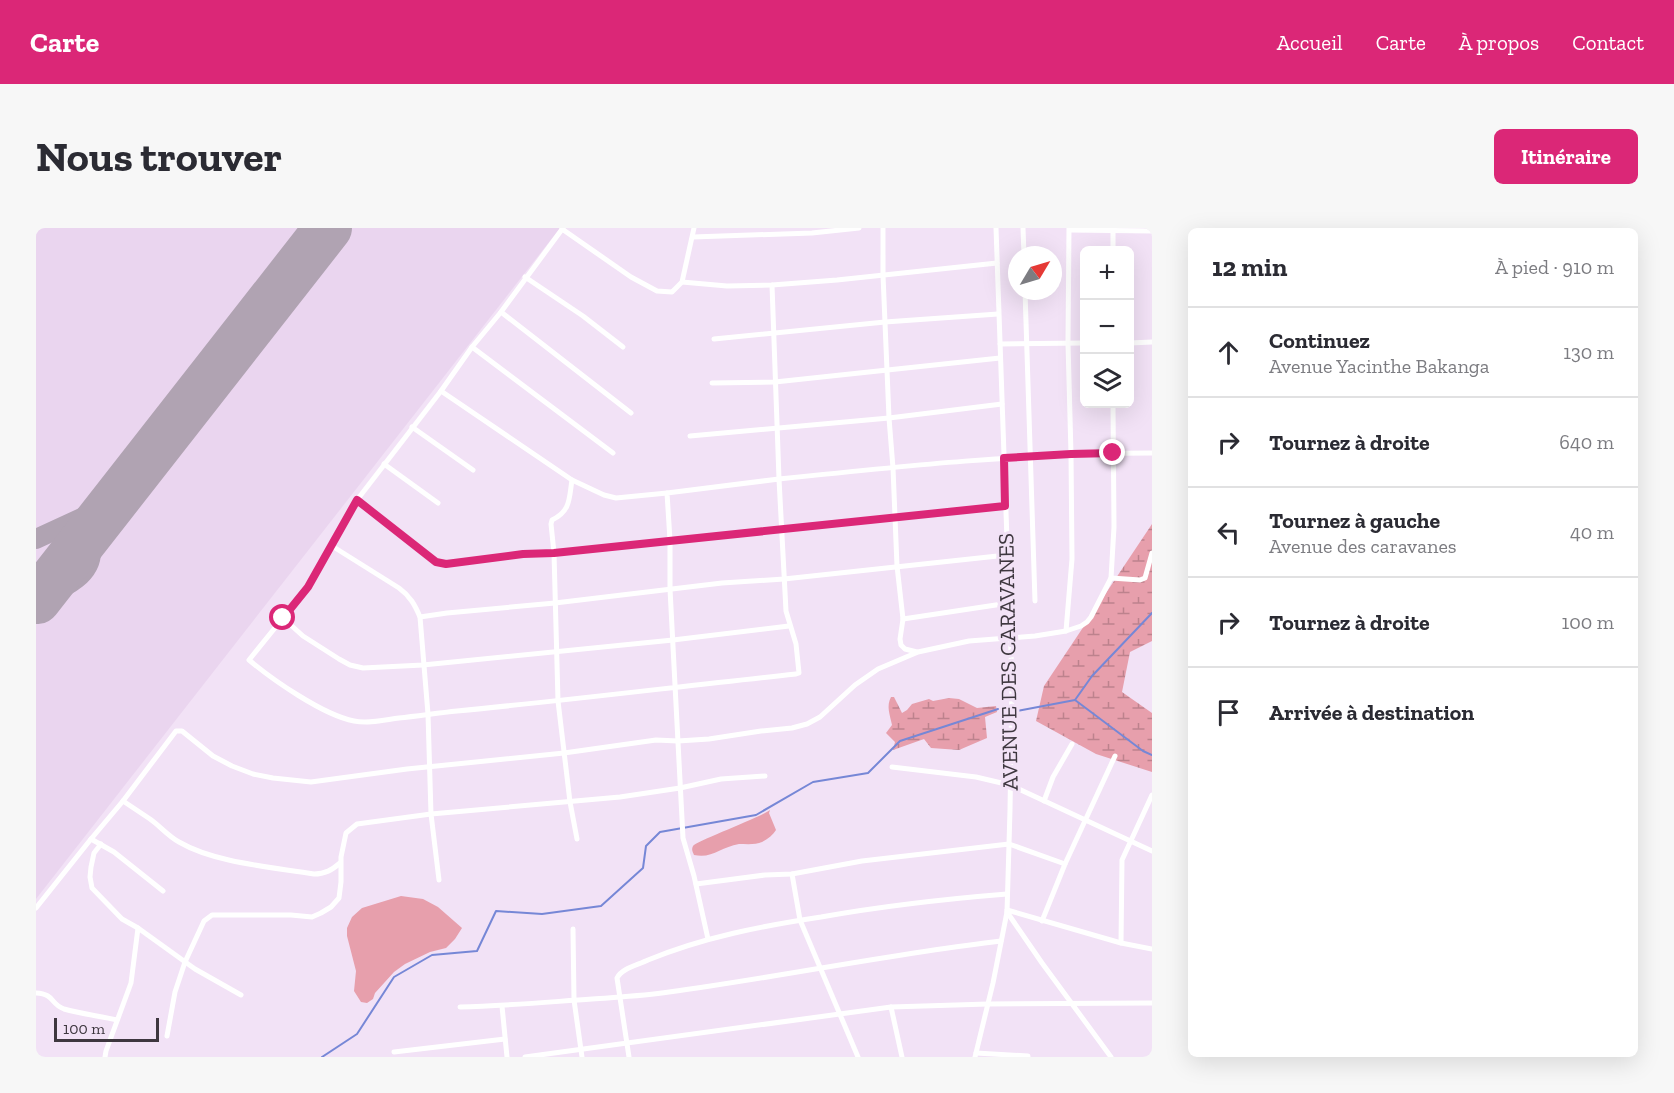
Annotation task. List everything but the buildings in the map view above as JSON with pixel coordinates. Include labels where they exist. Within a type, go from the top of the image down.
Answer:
[{"type":"street","points":[[694,228],[682,282],[672,292],[657,291],[631,277],[562,229],[357,500],[308,587],[249,660],[303,698],[345,719],[365,723],[799,673],[796,644],[786,611],[772,285]]},
{"type":"street","points":[[693,237],[812,233],[859,228]]},
{"type":"street","points":[[883,228],[894,517],[903,619],[900,639],[905,649],[918,652]]},
{"type":"street","name":"AVENUE DES CARAVANES","points":[[976,1055],[1007,911],[1009,844],[1012,682],[996,228]]},
{"type":"street","points":[[1023,228],[1024,246]]},
{"type":"street","points":[[1066,631],[1072,560],[1068,343],[1070,229],[1152,231]]},
{"type":"street","points":[[1113,229],[1113,246]]},
{"type":"street","points":[[682,282],[728,286],[772,285],[997,263]]},
{"type":"street","points":[[525,277],[583,315],[623,346]]},
{"type":"street","points":[[1025,300],[1035,602]]},
{"type":"street","points":[[501,312],[631,413]]},
{"type":"street","points":[[714,339],[885,322],[998,314]]},
{"type":"street","points":[[1134,343],[1152,342]]},
{"type":"street","points":[[1000,344],[1080,343]]},
{"type":"street","points":[[472,347],[613,453]]},
{"type":"street","points":[[712,384],[776,382],[1000,358]]},
{"type":"street","points":[[441,391],[572,480],[616,498],[779,479],[1004,458],[1152,453]]},
{"type":"street","points":[[690,436],[889,418],[1002,404]]},
{"type":"street","points":[[36,908],[179,730],[213,756],[232,766],[253,774],[311,782],[656,740],[709,739],[807,724],[819,717],[855,685],[878,669],[918,652],[969,641],[1035,636],[1081,626],[1087,622],[1097,606],[1111,578],[1114,526],[1113,408]]},
{"type":"street","points":[[412,428],[473,470]]},
{"type":"street","points":[[384,464],[438,503]]},
{"type":"street","points":[[572,480],[568,505],[565,511],[552,520],[551,524],[554,553],[558,702],[570,802],[577,839]]},
{"type":"street","points":[[667,493],[683,838],[708,939]]},
{"type":"street","points":[[357,500],[441,564],[1005,506]]},
{"type":"street","points":[[332,546],[408,595],[420,617],[428,714],[431,814],[439,880]]},
{"type":"street","points":[[1111,578],[1140,580],[1145,578],[1152,554]]},
{"type":"street","points":[[420,617],[722,583],[784,579],[1007,555]]},
{"type":"street","points":[[903,619],[1009,603]]},
{"type":"street","points":[[283,618],[303,636],[350,665],[363,668],[423,665],[789,626]]},
{"type":"street","points":[[1044,801],[1053,777],[1072,744]]},
{"type":"street","points":[[1042,921],[1065,864],[1115,756]]},
{"type":"street","points":[[892,768],[976,777],[1010,785],[1152,851]]},
{"type":"street","points":[[167,1036],[175,992],[185,962],[204,921],[212,915],[312,917],[321,914],[339,898],[340,863],[346,833],[357,824],[431,814],[570,802],[680,788],[721,778],[765,776]]},
{"type":"street","points":[[1120,943],[1122,860],[1152,795]]},
{"type":"street","points":[[123,801],[151,819],[175,840],[210,855],[314,874],[323,874],[340,863]]},
{"type":"street","points":[[91,839],[114,852],[162,891]]},
{"type":"street","points":[[101,844],[94,854],[90,867],[92,888],[122,919],[185,962],[241,994]]},
{"type":"street","points":[[696,884],[765,875],[792,874],[862,861],[1009,844],[1065,864]]},
{"type":"street","points":[[792,874],[800,920],[858,1057]]},
{"type":"street","points":[[629,1057],[617,978],[623,971],[708,939],[754,928],[882,907],[1007,894]]},
{"type":"street","points":[[1007,911],[1120,943],[1152,949]]},
{"type":"street","points":[[1007,911],[1111,1057]]},
{"type":"street","points":[[105,1057],[131,983],[138,928]]},
{"type":"street","points":[[573,929],[574,1000],[582,1057]]},
{"type":"street","points":[[460,1007],[620,998],[667,993],[940,948],[1001,941]]},
{"type":"street","points":[[36,993],[45,993],[56,1005],[64,1009],[117,1020]]},
{"type":"street","points":[[525,1057],[891,1007],[1152,1003]]},
{"type":"street","points":[[501,1006],[507,1057]]},
{"type":"street","points":[[891,1007],[902,1057]]},
{"type":"street","points":[[394,1052],[504,1039]]},
{"type":"street","points":[[976,1055],[1028,1056]]},
{"type":"shaded area","points":[[39,228],[560,228],[36,899],[36,233]]},
{"type":"green space","points":[[1152,524],[1152,641],[1130,652],[1122,692],[1152,713],[1152,772],[1096,754],[1036,721],[1044,686]]},
{"type":"green space","points":[[891,697],[894,697],[902,713],[912,704],[929,699],[933,701],[949,698],[959,699],[977,708],[996,706],[997,712],[985,717],[987,738],[959,750],[931,748],[924,739],[893,750],[895,742],[886,733],[892,725],[889,707]]},
{"type":"green space","points":[[770,810],[769,813],[776,830],[764,841],[757,844],[733,845],[706,855],[694,855],[692,847],[697,843]]},
{"type":"green space","points":[[401,896],[423,899],[438,907],[462,928],[446,948],[430,952],[405,964],[394,972],[375,993],[373,999],[367,1003],[361,1002],[354,991],[356,971],[347,928],[352,917],[362,908]]},
{"type":"waterway","points":[[1017,711],[1075,700],[1092,676],[1152,613]]},
{"type":"waterway","points":[[1075,700],[1143,751],[1152,755]]},
{"type":"waterway","points":[[322,1057],[357,1034],[394,977],[432,955],[477,951],[496,911],[542,914],[601,906],[643,868],[646,846],[660,832],[756,815],[813,782],[868,773],[900,741],[998,709]]},
{"type":"taxiway","points":[[36,539],[112,504]]},
{"type":"taxiway","points":[[36,598],[37,600],[73,582],[86,568],[90,559],[91,547],[88,534]]},
{"type":"runway","points":[[37,600],[328,228]]},
{"type":"route","points":[[283,618],[308,587],[357,500],[410,539],[436,562],[446,564],[523,554],[554,553],[1005,506],[1004,458],[1113,453]]}]
